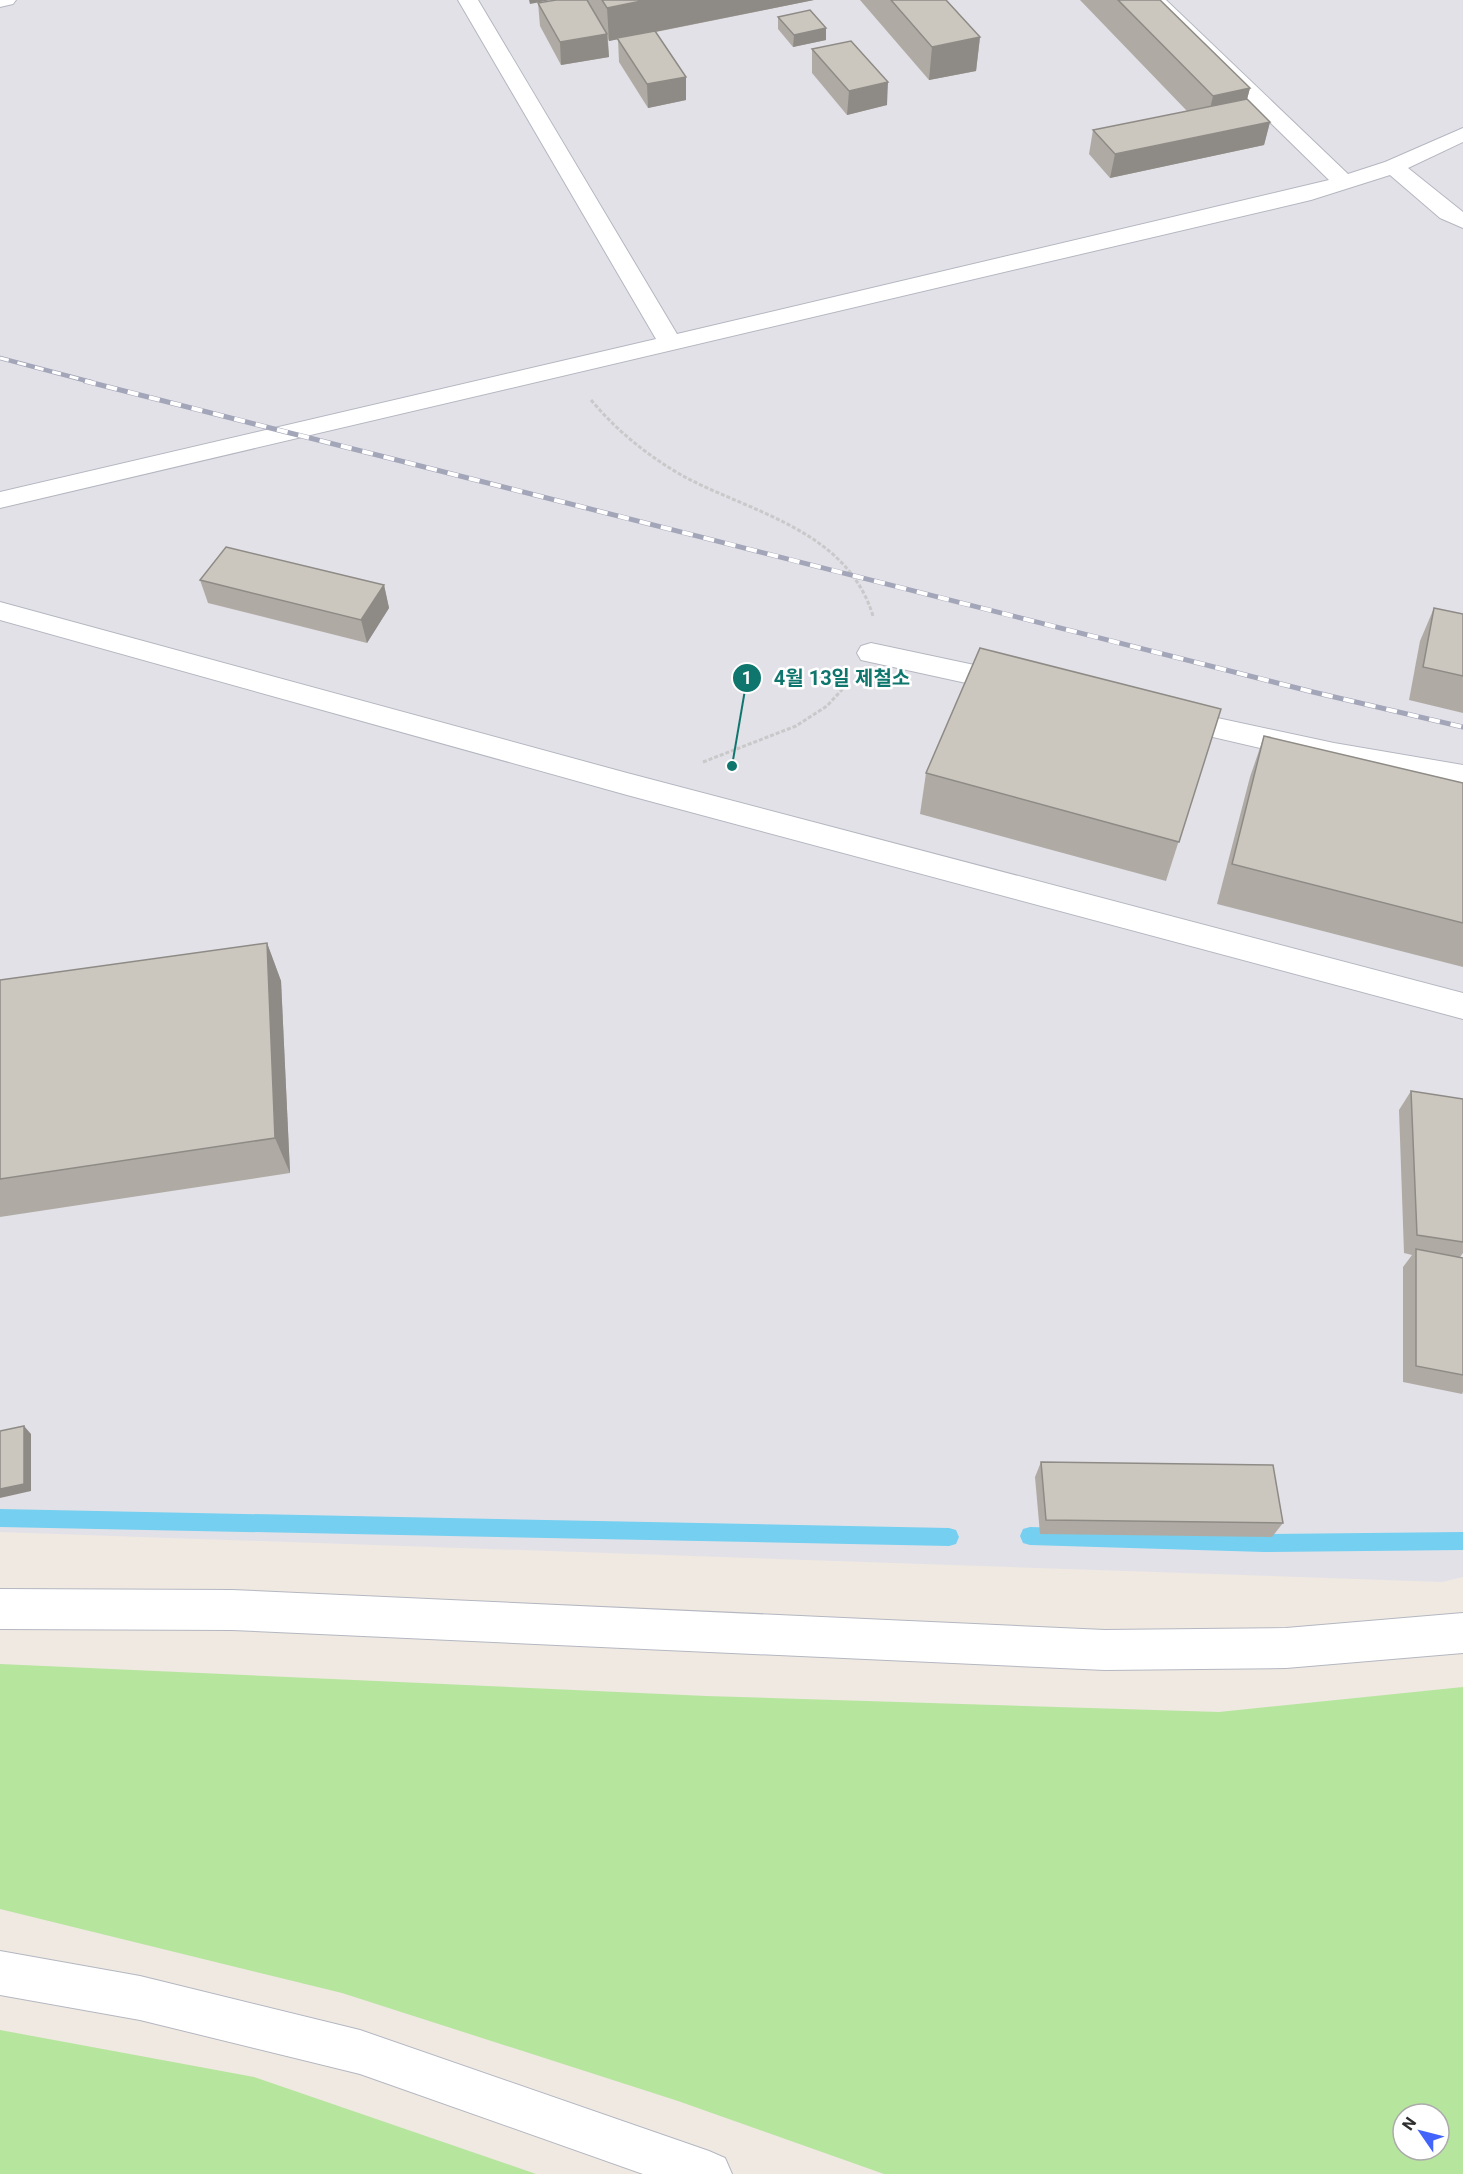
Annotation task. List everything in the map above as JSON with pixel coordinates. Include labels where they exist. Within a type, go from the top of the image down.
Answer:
[{"type":"street","points":[[0,1],[6,0]]},
{"type":"street","points":[[468,0],[670,343]]},
{"type":"street","points":[[1155,0],[1345,184]]},
{"type":"street","points":[[0,500],[1345,184],[1393,167],[1463,134]]},
{"type":"street","points":[[1393,167],[1448,213],[1463,221]]},
{"type":"street","points":[[0,611],[627,784],[1463,1006]]},
{"type":"street","points":[[872,652],[1034,688]]},
{"type":"street","points":[[1149,714],[1334,754],[1463,776]]},
{"type":"street","points":[[0,1608],[232,1610],[1105,1650],[1286,1648],[1463,1633]]},
{"type":"street","points":[[0,1973],[140,1998],[360,2052],[709,2174]]},
{"type":"path","points":[[579,365],[592,401],[655,459],[683,476],[775,515],[823,547],[851,574],[871,604],[875,629],[872,652],[852,679],[827,706],[796,726],[698,764],[627,784]]},
{"type":"shaded area","points":[[0,0],[1463,0],[1463,1577],[1442,1582],[0,1532]]},
{"type":"green space","points":[[0,1664],[706,1696],[1219,1712],[1463,1687],[1463,2174],[884,2174],[678,2101],[342,1993],[0,1909]]},
{"type":"green space","points":[[0,2030],[254,2077],[536,2174],[0,2174]]},
{"type":"building","points":[[556,0],[587,0],[607,34],[560,42],[538,3]]},
{"type":"building","points":[[602,0],[646,0],[607,8]]},
{"type":"building","points":[[891,0],[946,0],[980,37],[932,47]]},
{"type":"building","points":[[1118,0],[1160,0],[1250,88],[1213,96]]},
{"type":"building","points":[[810,10],[826,28],[794,35],[778,17]]},
{"type":"building","points":[[655,31],[686,77],[647,84],[617,38]]},
{"type":"building","points":[[851,41],[888,82],[849,91],[812,49]]},
{"type":"building","points":[[1247,99],[1270,122],[1115,154],[1093,130]]},
{"type":"building","points":[[226,547],[384,585],[361,620],[200,580]]},
{"type":"building","points":[[1434,608],[1463,614],[1463,676],[1423,667]]},
{"type":"building","points":[[980,648],[1221,709],[1179,842],[926,773]]},
{"type":"building","points":[[1264,736],[1463,783],[1463,923],[1232,864]]},
{"type":"building","points":[[267,943],[275,1138],[0,1179],[0,980]]},
{"type":"building","points":[[1411,1091],[1463,1099],[1463,1242],[1417,1235]]},
{"type":"building","points":[[1416,1249],[1463,1258],[1463,1375],[1416,1366]]},
{"type":"building","points":[[24,1426],[24,1484],[0,1489],[0,1431]]},
{"type":"building","points":[[1041,1462],[1273,1465],[1283,1523],[1046,1520]]},
{"type":"waterway","points":[[0,1518],[949,1537]]},
{"type":"waterway","points":[[1030,1536],[1264,1543],[1463,1541]]},
{"type":"railway","points":[[0,358],[91,382]]},
{"type":"railway","points":[[85,381],[1313,692],[1463,727]]},
{"type":"place","name":"4월 13일 제철소","points":[[732,766]]}]
